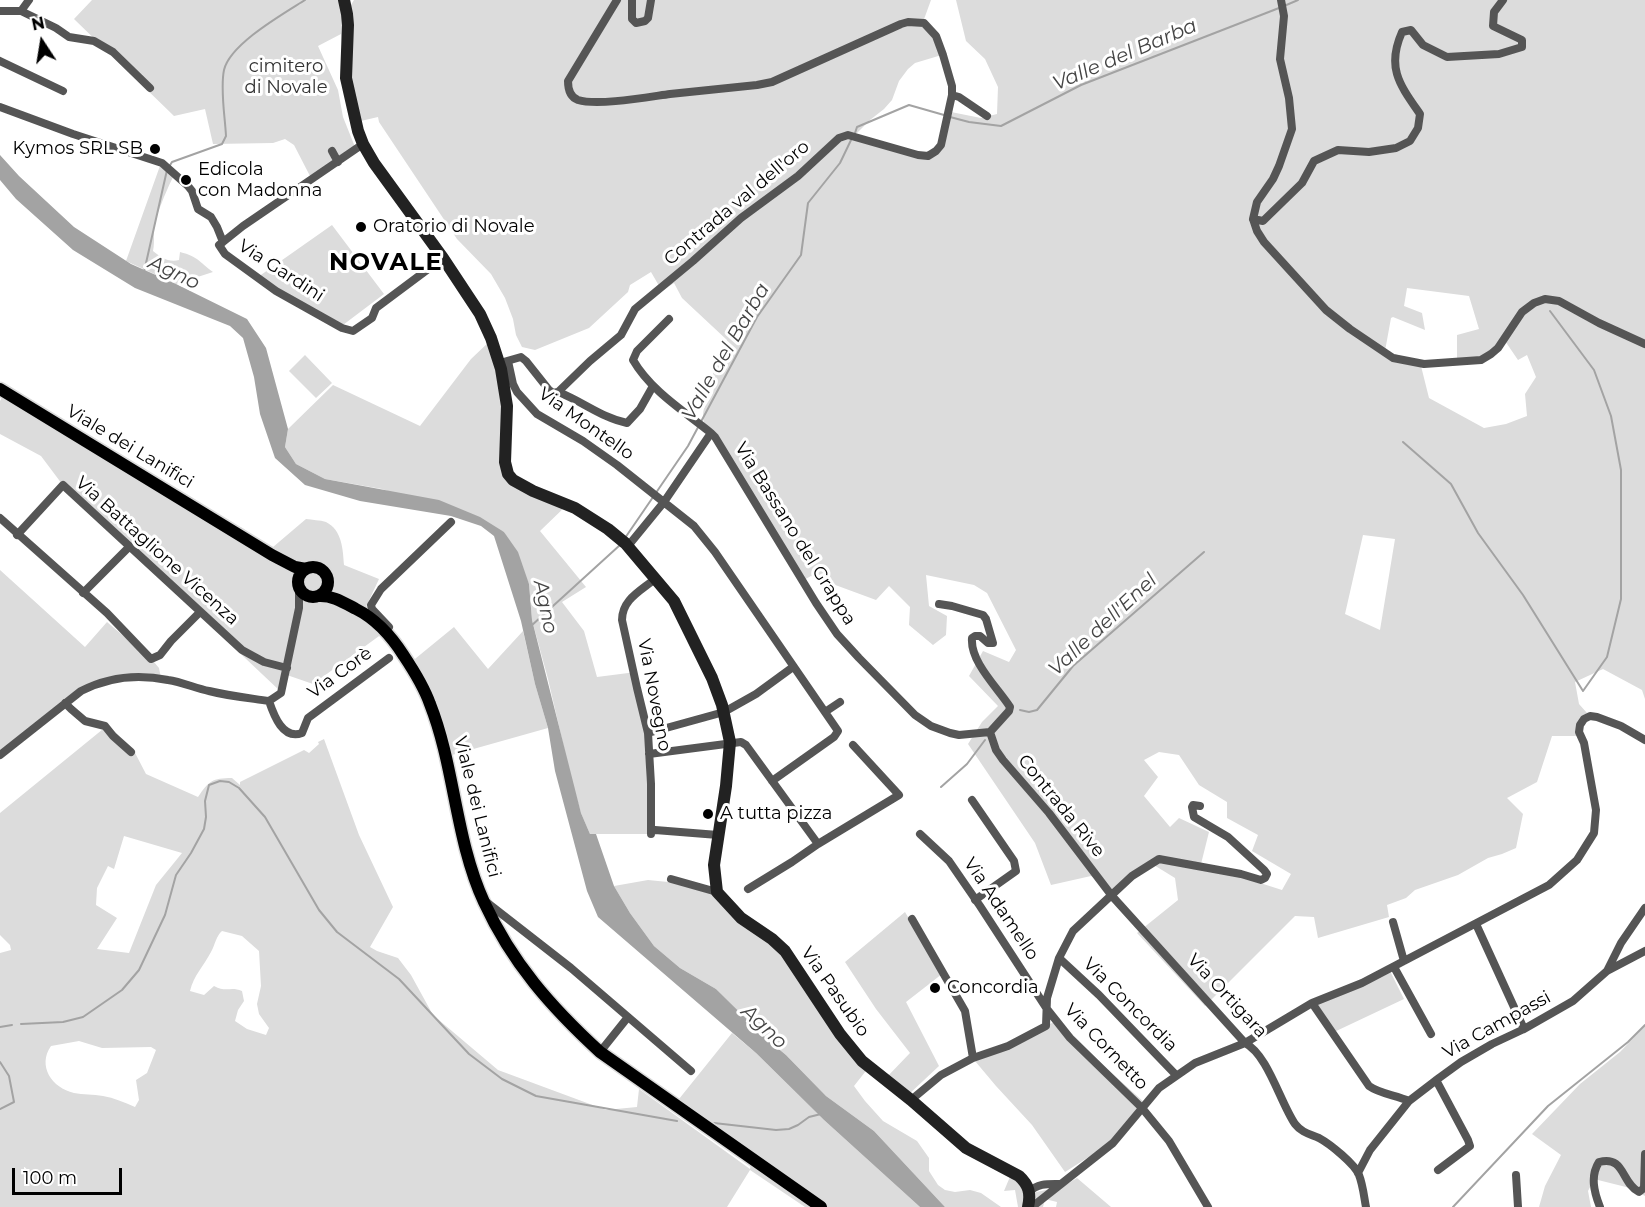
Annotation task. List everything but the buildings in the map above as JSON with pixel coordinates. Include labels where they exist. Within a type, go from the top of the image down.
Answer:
[{"type":"main road","points":[[344,0],[348,25],[346,78],[363,144],[480,314],[504,362],[507,406],[505,462],[508,474],[519,484],[575,508],[624,542],[674,601],[712,678],[724,712],[730,742],[714,865],[717,892]]},
{"type":"main road","name":"Viale dei Lanifici","points":[[0,389],[272,555],[295,567],[322,569],[332,589],[385,631],[412,667],[430,702],[439,728],[466,849],[483,900],[522,969],[568,1023],[600,1052],[821,1207]]},
{"type":"main road","name":"Viale dei Lanifici","points":[[272,555],[294,574],[307,595],[330,596],[359,610]]},
{"type":"main road","points":[[299,583],[300,576],[306,568]]},
{"type":"main road","points":[[316,596],[326,590],[328,581]]},
{"type":"main road","name":"Via Pasubio","points":[[717,892],[741,918],[772,939],[785,951],[840,1034],[862,1061],[966,1148],[1019,1176]]},
{"type":"main road","points":[[1019,1176],[1026,1182],[1030,1207]]},
{"type":"street","points":[[21,11],[29,0]]},
{"type":"street","name":"Contrada val dell'oro","points":[[558,392],[621,335],[634,309],[741,218],[798,176],[839,138],[852,137],[928,156],[936,151],[941,145],[952,95],[949,75],[936,36],[924,23],[908,22],[772,82],[625,100],[579,100],[573,97],[568,89],[568,81],[617,0]]},
{"type":"street","points":[[632,0],[632,19],[636,23],[648,18],[651,0]]},
{"type":"street","points":[[1281,0],[1284,16],[1280,59],[1289,98],[1292,129],[1273,179],[1257,202],[1253,219],[1264,242],[1326,310],[1393,358],[1424,364],[1481,360],[1498,348],[1522,312],[1534,303],[1545,299],[1559,301],[1645,344]]},
{"type":"street","points":[[1253,219],[1263,221],[1269,216],[1302,183],[1314,161],[1338,150],[1369,152],[1396,148],[1410,141],[1418,128],[1420,114],[1395,73],[1394,57],[1401,32],[1411,30],[1423,45],[1447,57],[1499,54],[1522,47],[1522,40],[1493,26],[1494,12],[1503,0]]},
{"type":"street","points":[[0,11],[21,11],[69,37],[94,41],[113,52],[150,88]]},
{"type":"street","points":[[0,61],[63,92]]},
{"type":"street","points":[[952,95],[959,97],[987,116]]},
{"type":"street","name":"Via Gardini","points":[[0,107],[162,163],[192,191],[198,209],[211,217],[217,226],[222,242],[219,245],[225,254],[276,291],[353,332],[372,318],[376,308],[442,258]]},
{"type":"street","points":[[222,242],[363,144]]},
{"type":"street","points":[[332,151],[338,162]]},
{"type":"street","points":[[669,319],[637,351],[633,360],[653,386],[711,433]]},
{"type":"street","points":[[504,362],[521,357],[553,393],[558,392],[570,396],[613,420],[627,423],[640,409],[653,386]]},
{"type":"street","name":"Via Montello","points":[[504,362],[517,392],[537,414],[583,441],[694,526],[715,552],[838,731],[834,737],[772,781]]},
{"type":"street","name":"Via Bassano del Grappa","points":[[624,542],[662,501],[711,433],[816,603],[837,634],[859,658],[915,715],[931,726],[950,734],[959,735],[990,732]]},
{"type":"street","name":"Via Battaglione Vicenza","points":[[17,535],[63,485],[242,650],[264,662],[287,668]]},
{"type":"street","points":[[0,518],[106,613],[151,659],[160,655],[200,612]]},
{"type":"street","points":[[385,631],[389,627],[371,605],[387,582],[450,522]]},
{"type":"street","points":[[83,593],[129,546]]},
{"type":"street","name":"Via Novegno","points":[[656,578],[626,603],[622,613],[636,688],[648,733],[653,832],[718,835]]},
{"type":"street","points":[[0,755],[81,691],[93,685],[122,678],[168,679],[209,691],[269,701],[281,693],[299,608],[299,583]]},
{"type":"street","points":[[299,608],[307,599],[316,596]]},
{"type":"street","points":[[939,604],[979,613],[986,619],[993,643],[988,643],[980,636],[975,636],[972,638],[971,646],[983,670],[1010,707],[990,732]]},
{"type":"street","name":"Via Corè","points":[[269,701],[278,721],[287,732],[296,735],[303,733],[308,718],[389,658]]},
{"type":"street","points":[[648,733],[724,712],[756,694],[793,667]]},
{"type":"street","points":[[825,712],[840,702]]},
{"type":"street","points":[[65,703],[85,721],[105,726],[131,752]]},
{"type":"street","name":"Via Cornetto","points":[[1030,1207],[1113,1143],[1159,1088],[1195,1063],[1245,1043],[1312,1003],[1394,967],[1549,885],[1577,860],[1594,833],[1596,810],[1580,725],[1590,716],[1597,717],[1621,726],[1645,740]]},
{"type":"street","name":"Contrada Rive","points":[[990,732],[996,750],[1003,760],[1049,813],[1112,896]]},
{"type":"street","points":[[649,754],[741,742],[764,769],[818,844]]},
{"type":"street","points":[[748,889],[899,795],[853,745]]},
{"type":"street","points":[[972,800],[1014,861],[1016,872],[975,900]]},
{"type":"street","name":"Via Concordia","points":[[911,1100],[941,1075],[973,1058],[1008,1046],[1046,1026],[1047,998],[1059,958],[1073,931],[1132,876],[1159,859],[1265,879],[1267,874],[1264,870],[1228,837],[1194,818],[1194,805]]},
{"type":"street","name":"Via Adamello","points":[[920,834],[949,861],[1047,1009]]},
{"type":"street","points":[[671,879],[717,892]]},
{"type":"street","name":"Via Ortigara","points":[[1112,896],[1245,1043],[1259,1055],[1299,1129],[1335,1149],[1358,1173]]},
{"type":"street","points":[[483,900],[571,968],[691,1071]]},
{"type":"street","points":[[1607,971],[1621,943],[1645,908]]},
{"type":"street","points":[[912,920],[965,1011],[973,1058]]},
{"type":"street","points":[[1393,922],[1404,961]]},
{"type":"street","points":[[1476,924],[1524,1029]]},
{"type":"street","name":"Via Campassi","points":[[1358,1173],[1370,1150],[1409,1101],[1436,1080],[1492,1044],[1573,1001],[1607,971],[1645,951]]},
{"type":"street","name":"Via Concordia","points":[[1059,958],[1099,995],[1176,1075]]},
{"type":"street","points":[[1394,967],[1431,1034]]},
{"type":"street","points":[[1312,1003],[1369,1086],[1374,1090],[1409,1101]]},
{"type":"street","name":"Via Cornetto","points":[[1047,1009],[1070,1038],[1142,1108],[1169,1141],[1208,1207]]},
{"type":"street","points":[[600,1052],[628,1017]]},
{"type":"street","points":[[1436,1080],[1470,1146],[1438,1170]]},
{"type":"street","points":[[1600,1207],[1593,1180],[1595,1168],[1599,1162],[1607,1160],[1618,1164],[1633,1189],[1639,1192],[1644,1188],[1645,1154]]},
{"type":"street","points":[[1358,1173],[1366,1207]]},
{"type":"street","points":[[1516,1175],[1518,1207]]},
{"type":"street","points":[[1019,1176],[1044,1184]]},
{"type":"street","points":[[1029,1192],[1034,1187],[1044,1184],[1061,1184]]},
{"type":"green space","name":"cimitero di Novale","points":[[92,0],[344,0],[346,13],[354,0],[931,0],[923,22],[945,54],[915,63],[908,69],[899,81],[892,100],[854,136],[907,153],[939,151],[951,112],[981,118],[997,114],[998,87],[985,59],[966,41],[956,0],[1645,0],[1645,699],[1642,690],[1603,669],[1575,682],[1579,704],[1587,713],[1580,718],[1577,727],[1580,736],[1552,736],[1537,782],[1507,798],[1523,814],[1516,848],[1488,858],[1458,875],[1415,890],[1406,898],[1387,905],[1389,917],[1318,938],[1314,917],[1295,916],[1205,1006],[1137,933],[1178,900],[1175,878],[1149,862],[1112,890],[1091,876],[1051,885],[1035,843],[968,744],[982,722],[998,706],[969,676],[983,651],[1009,662],[1016,650],[987,593],[974,585],[926,575],[929,606],[947,616],[946,635],[933,645],[909,625],[910,607],[889,586],[876,600],[811,576],[802,581],[704,423],[704,409],[714,390],[715,360],[727,340],[682,298],[674,283],[662,291],[651,272],[630,285],[628,292],[589,328],[535,350],[522,347],[505,298],[491,274],[457,239],[379,122],[378,117],[352,123],[341,34],[318,46],[338,90],[343,117],[355,147],[310,176],[294,145],[285,139],[273,143],[213,144],[205,109],[174,116],[74,19]],"holes":[[[1407,288],[1469,296],[1479,329],[1457,335],[1457,361],[1480,358],[1491,353],[1503,338],[1518,360],[1527,355],[1536,377],[1525,394],[1527,416],[1506,424],[1484,428],[1429,398],[1420,362],[1385,351],[1391,318],[1425,330],[1422,313],[1404,306]],[[1363,535],[1395,539],[1380,630],[1345,614]],[[1159,752],[1179,755],[1199,785],[1227,802],[1227,818],[1258,835],[1252,851],[1291,874],[1282,890],[1201,864],[1209,832],[1179,818],[1170,827],[1144,796],[1158,777],[1144,760]]]},
{"type":"green space","points":[[161,163],[175,173],[155,222],[153,251],[172,261],[179,260],[180,252],[186,254],[213,272],[176,284],[126,261]]},
{"type":"green space","points":[[332,225],[384,294],[339,328],[258,277]]},
{"type":"green space","points":[[491,340],[499,361],[509,473],[568,504],[540,531],[586,587],[562,602],[584,631],[597,677],[636,672],[644,710],[649,834],[590,834],[571,778],[532,620],[529,584],[504,532],[382,489],[325,479],[296,464],[285,447],[288,429],[333,385],[420,426],[471,359]]},
{"type":"green space","points":[[305,355],[332,383],[316,398],[289,371]]},
{"type":"green space","points":[[6,391],[185,499],[244,529],[266,553],[306,519],[319,520],[331,525],[342,546],[344,565],[379,579],[365,609],[386,631],[313,684],[284,674],[280,691],[65,488],[41,456],[0,434],[0,401]]},
{"type":"green space","points":[[0,570],[85,647],[107,622],[154,662],[159,668],[161,678],[100,681],[0,754]]},
{"type":"green space","points":[[454,627],[488,669],[523,631],[548,728],[445,757],[410,663]]},
{"type":"green space","points":[[108,725],[133,749],[146,774],[198,797],[212,782],[232,778],[240,785],[240,782],[304,750],[309,753],[319,744],[318,742],[324,739],[359,835],[393,907],[370,947],[398,958],[411,975],[433,1015],[498,1070],[606,1110],[637,1107],[639,1089],[750,1169],[753,1153],[679,1099],[732,1033],[920,1207],[805,1207],[750,1170],[727,1207],[0,1207],[0,953],[11,950],[10,945],[0,935],[0,813]],"holes":[[[124,836],[182,853],[156,885],[129,953],[97,949],[117,918],[96,905],[97,888],[108,866],[114,869]],[[222,931],[242,936],[259,951],[261,986],[257,1004],[259,1014],[269,1028],[266,1035],[247,1029],[235,1021],[244,1001],[242,991],[214,986],[204,995],[190,991]],[[79,1041],[102,1048],[151,1047],[156,1050],[147,1073],[136,1080],[139,1100],[135,1107],[99,1095],[74,1093],[59,1086],[53,1081],[46,1068],[47,1054],[51,1046]]]},
{"type":"green space","points":[[648,880],[718,887],[728,905],[784,951],[869,1067],[854,1086],[883,1121],[917,1141],[929,1158],[929,1171],[938,1185],[945,1190],[955,1192],[970,1190],[981,1193],[1001,1207],[945,1207],[874,1131],[826,1096],[716,989],[680,968],[654,946],[614,886]]},
{"type":"green space","points":[[905,912],[942,974],[906,1002],[939,1066],[907,1096],[885,1079],[910,1053],[876,1009],[845,962]]},
{"type":"green space","points":[[1388,967],[1404,999],[1332,1033],[1310,1005]]},
{"type":"green space","points":[[1058,1020],[1145,1103],[1106,1146],[1065,1172],[1032,1125],[975,1061]]},
{"type":"green space","points":[[1645,1026],[1645,1196],[1630,1188],[1594,1179],[1588,1191],[1591,1207],[1539,1207],[1545,1186],[1561,1155],[1532,1134],[1580,1084],[1620,1052]]},
{"type":"green space","points":[[1012,1172],[1032,1193],[1064,1186],[1077,1178],[1111,1207],[1056,1207],[1057,1202],[1045,1199],[1043,1207],[1018,1207],[1015,1190],[1004,1191]]},
{"type":"shaded area","points":[[0,155],[19,176],[74,227],[131,264],[247,319],[266,348],[288,429],[285,447],[296,464],[325,479],[439,500],[480,517],[504,532],[518,552],[529,584],[532,620],[581,813],[590,834],[596,834],[614,886],[630,913],[654,946],[680,968],[716,989],[826,1096],[874,1131],[945,1207],[920,1207],[824,1120],[756,1053],[598,917],[587,891],[555,771],[548,728],[535,684],[521,621],[494,536],[481,526],[451,516],[360,501],[305,485],[275,458],[260,414],[254,377],[243,338],[230,326],[135,288],[73,250],[16,199],[0,180]]},
{"type":"waterway","name":"Agno","points":[[144,272],[167,170],[172,162],[222,144],[226,136],[222,86],[228,60],[258,30],[305,0]]},
{"type":"waterway","name":"Valle del Barba","points":[[1284,6],[1298,0]]},
{"type":"waterway","name":"Valle del Barba","points":[[950,117],[1001,126],[1081,85],[1279,8]]},
{"type":"waterway","name":"Valle del Barba","points":[[855,133],[857,127],[909,105],[944,115]]},
{"type":"waterway","name":"Valle del Barba","points":[[625,538],[688,446],[757,317],[801,255],[808,203],[840,163],[852,138]]},
{"type":"waterway","points":[[1403,442],[1451,484],[1478,533],[1523,595],[1583,691],[1607,657],[1621,599],[1621,470],[1611,416],[1594,370],[1550,311]]},
{"type":"waterway","name":"Valle del Barba","points":[[531,626],[620,545]]},
{"type":"waterway","name":"Valle dell'Enel","points":[[1020,710],[1029,712],[1037,710],[1073,666],[1204,552]]},
{"type":"waterway","name":"Valle dell'Enel","points":[[941,787],[967,764],[985,740]]},
{"type":"waterway","points":[[21,1024],[63,1022],[83,1017],[122,990],[139,970],[165,915],[176,875],[204,829],[205,801],[209,785],[220,781],[229,782],[239,788],[265,817],[319,910],[337,932],[399,979],[469,1054],[502,1079],[536,1096],[677,1121]]},
{"type":"waterway","points":[[0,1027],[12,1025]]},
{"type":"waterway","points":[[1453,1207],[1548,1106],[1628,1042],[1645,1025]]},
{"type":"waterway","points":[[0,1062],[9,1076],[14,1102],[0,1109]]},
{"type":"waterway","points":[[714,1123],[776,1130],[789,1129],[809,1117],[821,1114]]},
{"type":"place","name":"Kymos SRL SB","points":[[155,149]]},
{"type":"place","name":"Edicola con Madonna","points":[[186,180]]},
{"type":"place","name":"Oratorio di Novale","points":[[361,227]]},
{"type":"place","name":"A tutta pizza","points":[[708,814]]},
{"type":"place","name":"Concordia","points":[[935,988]]},
{"type":"district","name":"NOVALE","points":[[386,263]]}]
